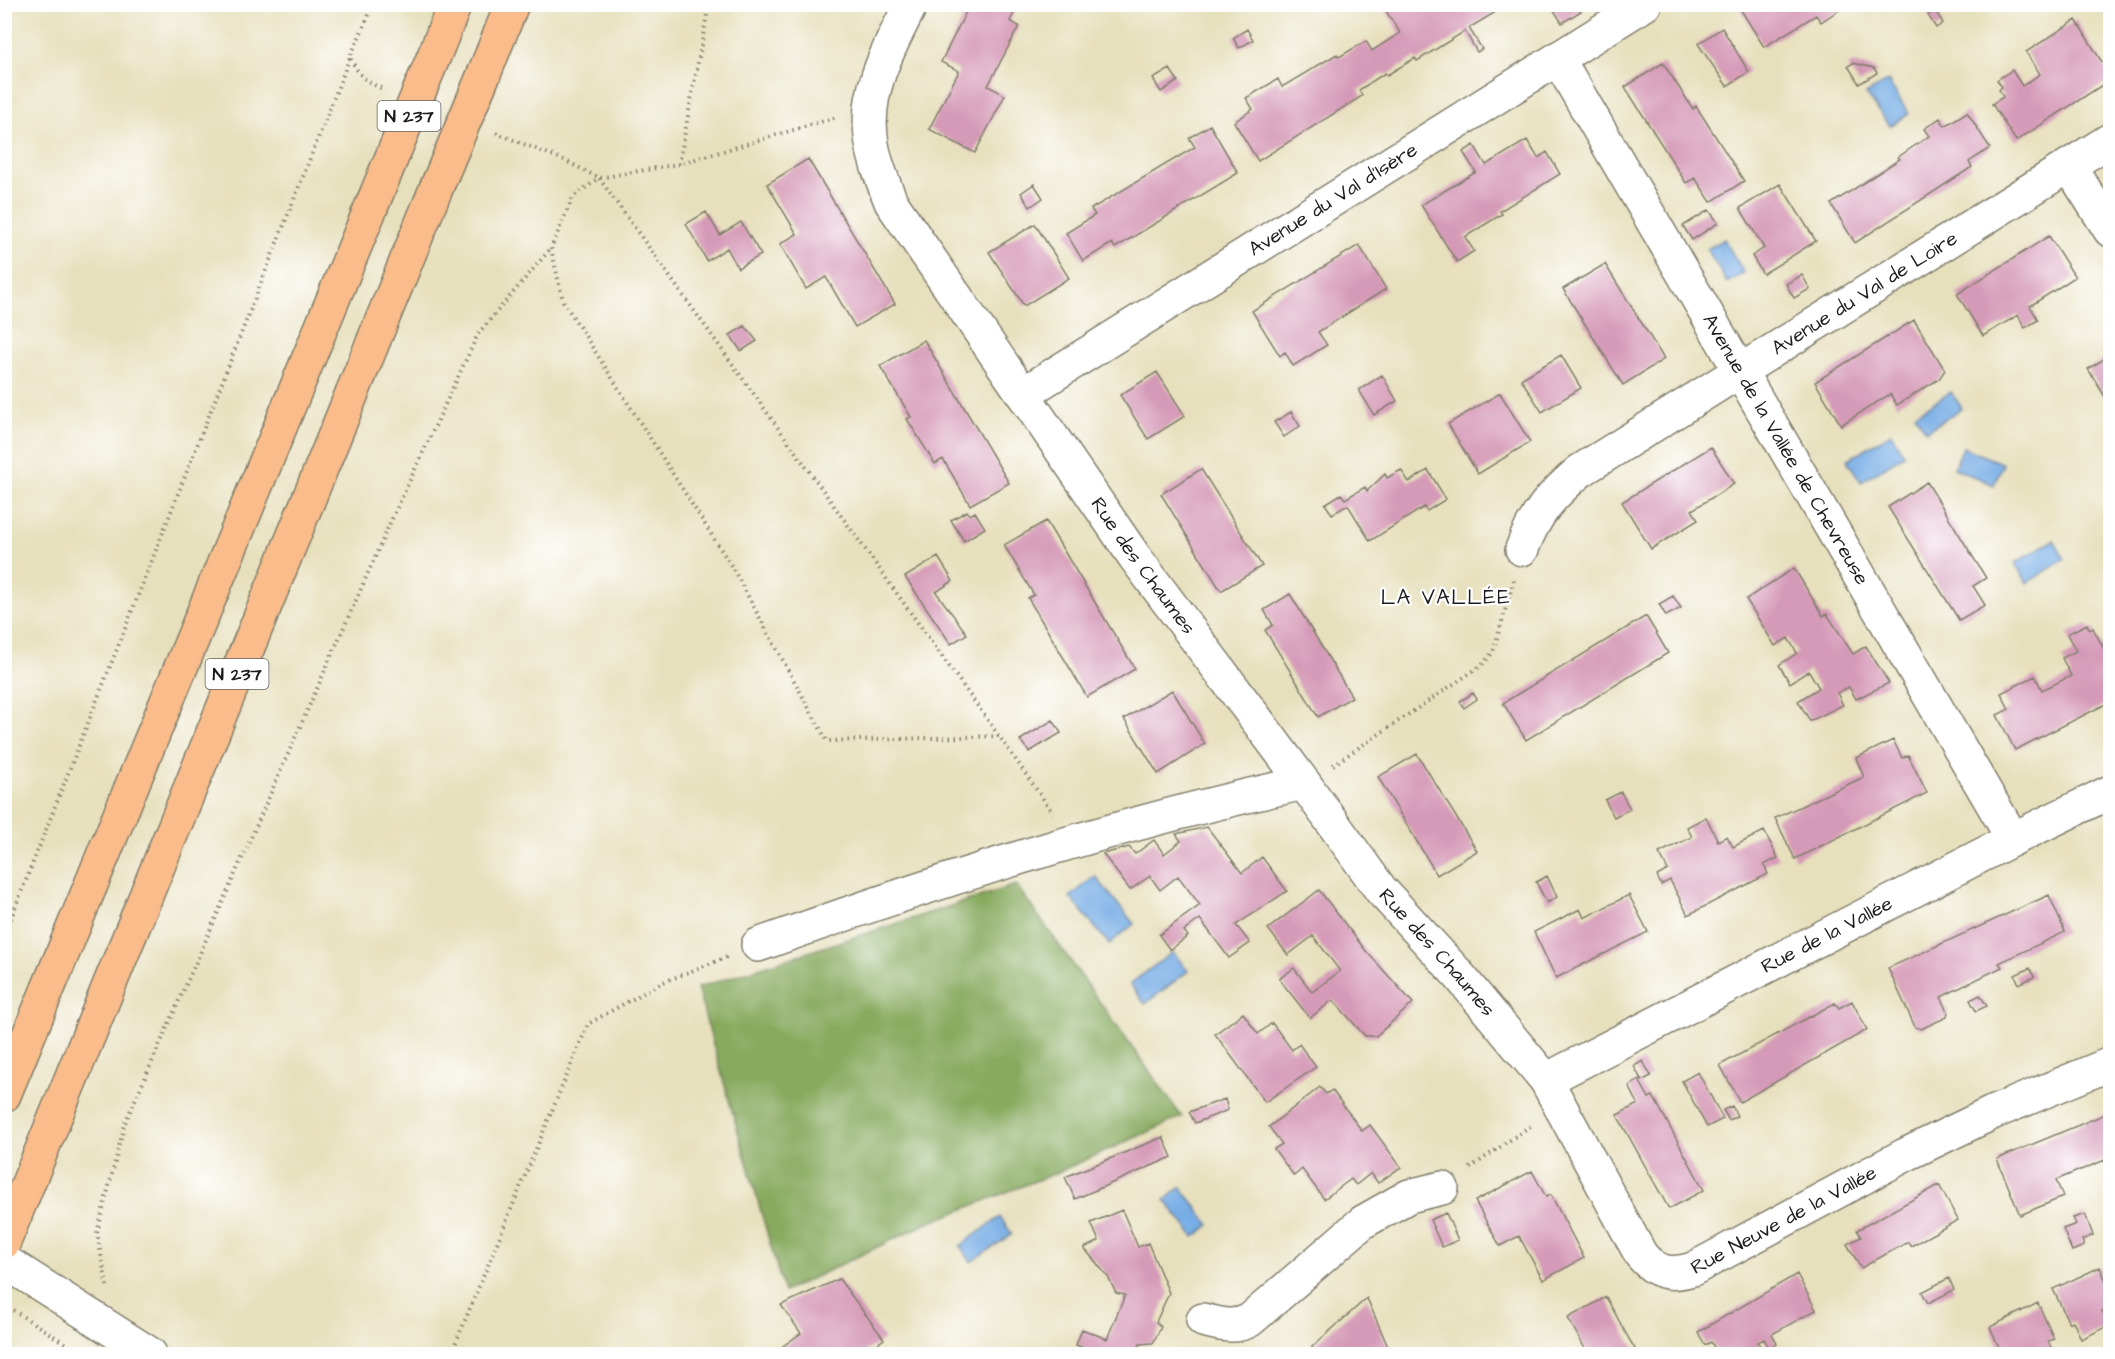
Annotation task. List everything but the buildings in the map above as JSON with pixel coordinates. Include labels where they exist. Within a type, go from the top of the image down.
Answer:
[{"type":"highway","name":"N 237","points":[[4,1095],[455,4]]},
{"type":"highway","name":"N 237","points":[[4,1242],[512,4]]},
{"type":"street","name":"Rue des Chaumes","points":[[911,4],[875,82],[872,107],[870,135],[891,202],[1134,556],[1381,890],[1457,973],[1553,1092]]},
{"type":"street","name":"Avenue du Val d'Isère","points":[[1023,394],[1645,4]]},
{"type":"street","name":"Avenue de la Vallée de Chevreuse","points":[[1557,59],[2013,839]]},
{"type":"street","name":"Avenue du Val de Loire","points":[[1522,549],[1533,522],[1551,496],[1580,471],[2110,140]]},
{"type":"street","points":[[2070,167],[2110,230]]},
{"type":"street","points":[[758,945],[962,874],[1071,841],[1304,783]]},
{"type":"street","name":"Rue de la Vallée","points":[[1553,1092],[2013,839],[2110,792]]},
{"type":"street","name":"Rue Neuve de la Vallée","points":[[1553,1092],[1641,1255],[1650,1266],[1675,1275],[1693,1269],[1905,1155],[1992,1113],[2110,1064]]},
{"type":"street","points":[[1203,1320],[1241,1325],[1250,1320],[1363,1222],[1409,1196],[1442,1188]]},
{"type":"street","points":[[4,1261],[150,1354]]},
{"type":"path","points":[[4,936],[350,57],[374,4]]},
{"type":"path","points":[[679,164],[709,4]]},
{"type":"path","points":[[350,57],[357,72],[368,83],[390,91]]},
{"type":"path","points":[[113,1331],[97,1233],[125,1123],[390,523],[478,334],[551,248],[573,197],[599,178],[679,164],[872,107]]},
{"type":"path","points":[[487,130],[564,160],[599,178],[999,736],[1071,841]]},
{"type":"path","points":[[551,248],[563,301],[732,567],[827,741],[999,736]]},
{"type":"path","points":[[1304,783],[1462,681],[1482,665],[1493,651],[1522,549]]},
{"type":"path","points":[[451,1354],[588,1024],[661,983],[758,945]]},
{"type":"path","points":[[1442,1188],[1553,1092]]},
{"type":"path","points":[[4,1305],[82,1354]]},
{"type":"green space","points":[[1016,885],[1182,1117],[1058,1172],[923,1225],[784,1292],[697,988]]},
{"type":"water","points":[[1888,81],[1909,114],[1890,126],[1866,94]]},
{"type":"water","points":[[1724,239],[1744,273],[1727,283],[1707,249]]},
{"type":"water","points":[[1951,392],[1962,408],[1926,431],[1915,414]]},
{"type":"water","points":[[1891,433],[1904,455],[1861,482],[1847,460]]},
{"type":"water","points":[[1963,447],[2003,464],[1994,485],[1954,468]]},
{"type":"water","points":[[2054,540],[2065,559],[2027,583],[2015,563]]},
{"type":"water","points":[[1095,876],[1134,924],[1109,944],[1070,897]]},
{"type":"water","points":[[1173,952],[1188,971],[1145,1004],[1130,984]]},
{"type":"water","points":[[1181,1187],[1210,1225],[1194,1237],[1165,1200]]},
{"type":"water","points":[[1000,1217],[1012,1234],[971,1262],[960,1246]]},
{"type":"district","name":"LA VALLÉE","points":[[1446,597]]}]
